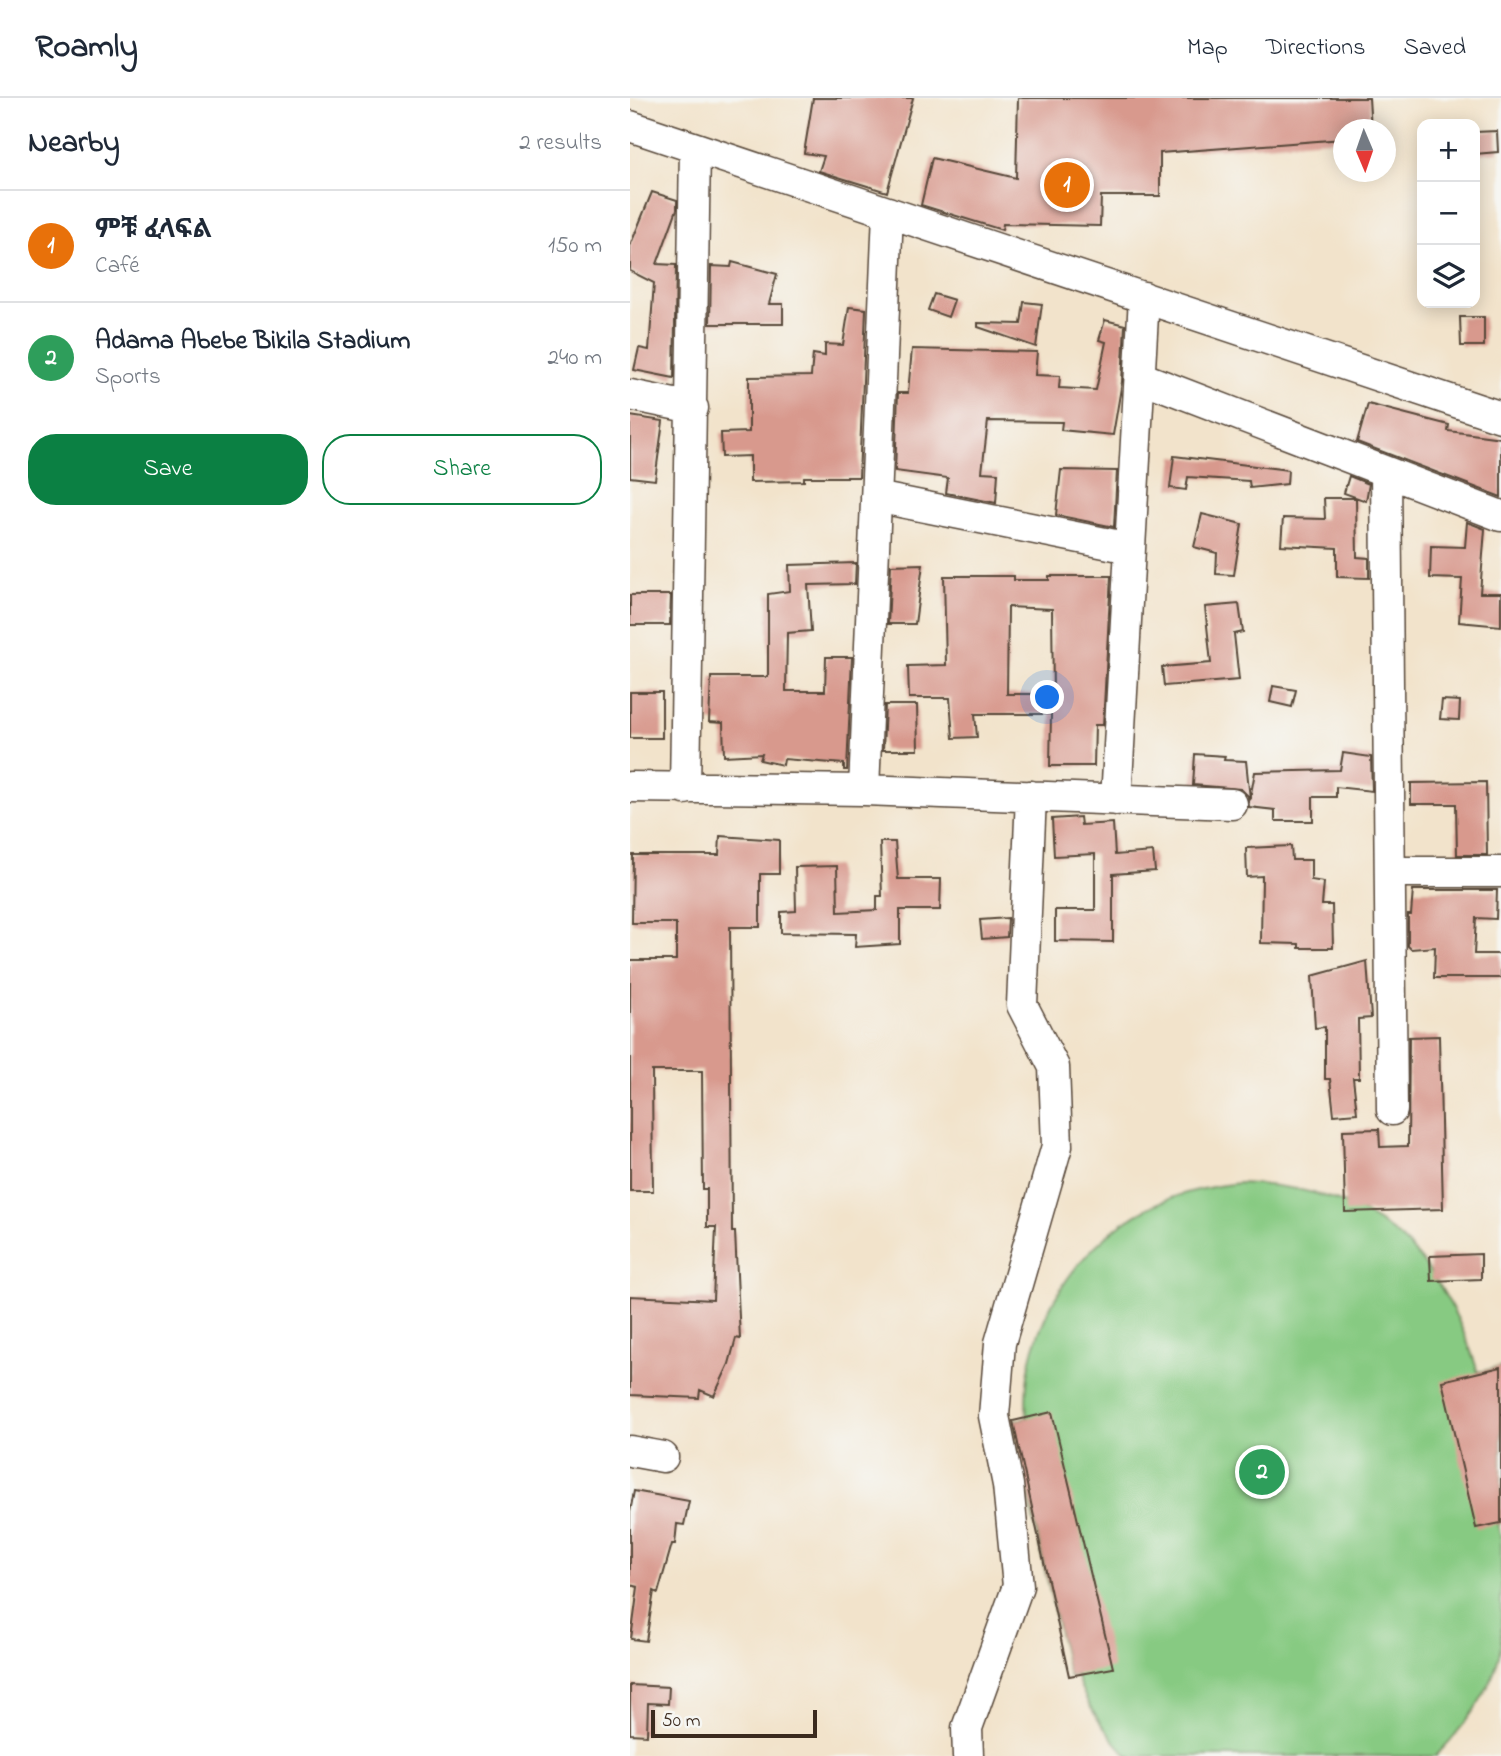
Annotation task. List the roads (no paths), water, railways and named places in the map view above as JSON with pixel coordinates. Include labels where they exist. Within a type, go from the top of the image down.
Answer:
[{"type":"street","points":[[630,126],[1501,417]]},
{"type":"street","points":[[685,789],[695,148]]},
{"type":"street","points":[[864,790],[888,212]]},
{"type":"street","points":[[1116,800],[1144,297]]},
{"type":"street","points":[[1140,377],[1501,516]]},
{"type":"street","points":[[630,395],[693,408]]},
{"type":"street","points":[[1386,472],[1392,1110]]},
{"type":"street","points":[[876,497],[1130,548]]},
{"type":"street","points":[[630,787],[864,790],[1232,804]]},
{"type":"street","points":[[968,1756],[967,1728],[1018,1586],[1008,1485],[994,1416],[1000,1343],[1057,1146],[1054,1067],[1022,1004],[1031,796]]},
{"type":"street","points":[[1390,872],[1501,872]]},
{"type":"street","points":[[630,1451],[663,1457]]},
{"type":"place","name":"ምቹ ፈላፍል","points":[[1067,185]]},
{"type":"place","name":"Adama Abebe Bikila Stadium","points":[[1262,1472]]}]
